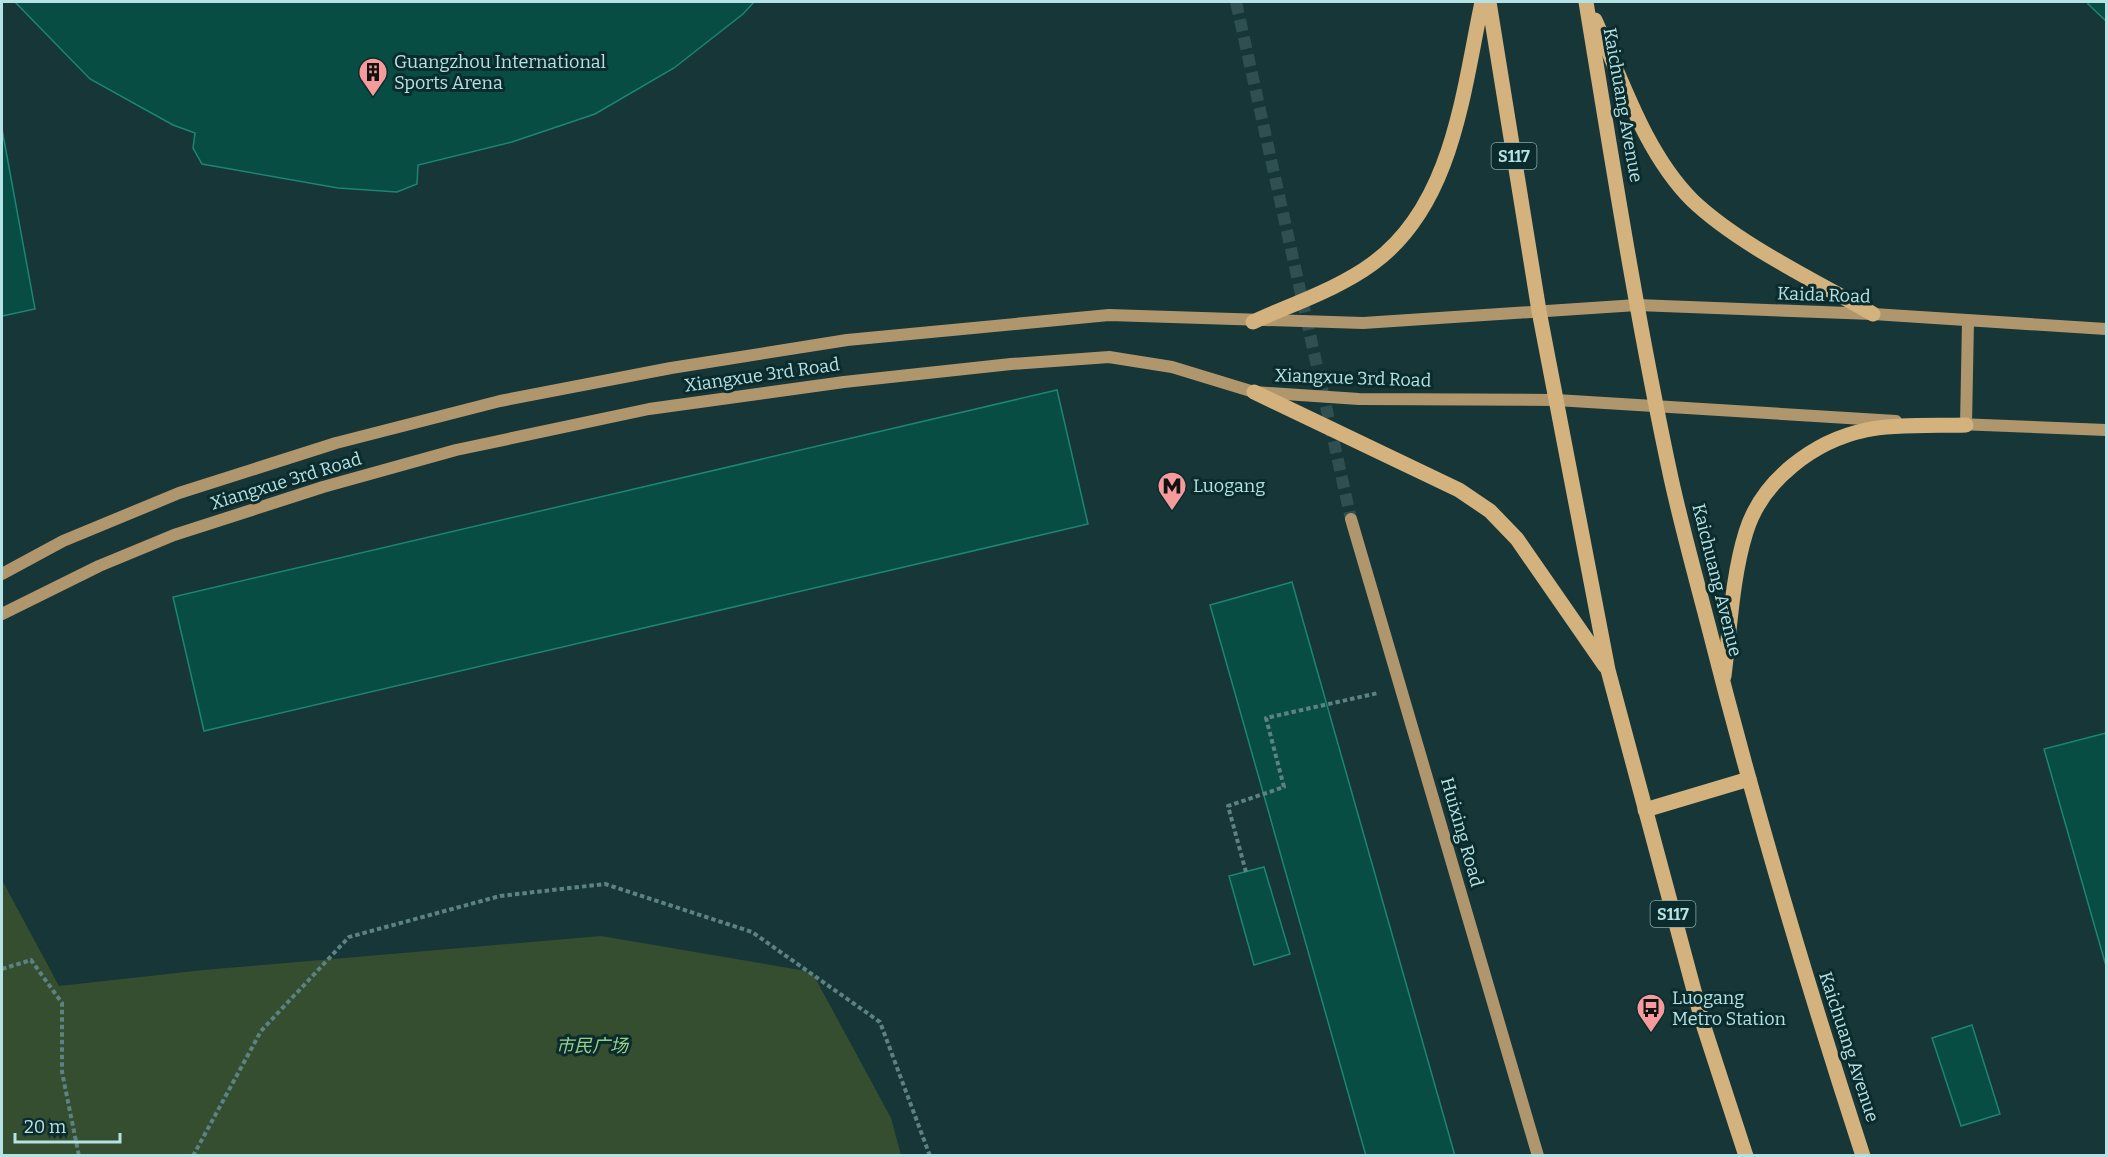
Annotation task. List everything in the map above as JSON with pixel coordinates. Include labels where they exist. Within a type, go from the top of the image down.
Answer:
[{"type":"main road","points":[[1253,322],[1372,265],[1403,238],[1447,158],[1482,2]]},
{"type":"main road","name":"S117","points":[[1489,2],[1539,311],[1608,670],[1712,1055],[1746,1155]]},
{"type":"main road","points":[[1586,2],[1640,120],[1665,165],[1692,199],[1737,235],[1873,314]]},
{"type":"main road","name":"Kaichuang Avenue","points":[[1586,2],[1637,305],[1671,479],[1749,779],[1818,1018],[1863,1155]]},
{"type":"main road","name":"Kaida Road","points":[[1539,311],[1637,305],[1873,314],[2106,329]]},
{"type":"main road","name":"Xiangxue 3rd Road","points":[[2,574],[63,541],[179,493],[336,443],[500,401],[671,368],[847,340],[1109,315],[1253,322],[1363,323],[1539,311]]},
{"type":"main road","points":[[1966,425],[1968,321]]},
{"type":"main road","name":"Xiangxue 3rd Road","points":[[2,614],[99,566],[174,535],[323,487],[456,450],[649,409],[844,382],[1011,364],[1109,357],[1172,367],[1254,392],[1359,399],[1556,400]]},
{"type":"main road","points":[[1254,392],[1459,490],[1490,511],[1517,539],[1608,670]]},
{"type":"main road","points":[[1556,400],[1657,408],[1966,425],[2106,429]]},
{"type":"main road","points":[[1723,685],[1735,592],[1746,531],[1763,498],[1789,466],[1826,444],[1866,429],[1966,425]]},
{"type":"main road","name":"Huixing Road","points":[[1351,519],[1538,1155]]},
{"type":"main road","points":[[1645,810],[1749,779]]},
{"type":"path","points":[[1246,872],[1228,806],[1284,787],[1266,718],[1401,688]]},
{"type":"path","points":[[192,1155],[261,1031],[349,936],[500,896],[605,884],[752,932],[880,1022],[930,1155]]},
{"type":"path","points":[[2,969],[31,960],[62,1003],[62,1072],[79,1155]]},
{"type":"green space","name":"市民广场","points":[[2,880],[59,986],[204,970],[601,936],[812,972],[891,1118],[901,1155],[2,1155]]},
{"type":"building","name":"Guangzhou International Sports Arena","points":[[15,2],[754,2],[743,14],[674,68],[595,114],[512,142],[418,165],[417,184],[397,192],[338,188],[202,164],[193,148],[195,133],[173,125],[90,79]]},
{"type":"building","points":[[2088,2],[2106,2],[2106,21],[2088,4]]},
{"type":"building","points":[[2,129],[35,309],[2,316]]},
{"type":"building","points":[[1057,390],[1088,524],[204,731],[173,597]]},
{"type":"building","points":[[1292,582],[1455,1156],[1366,1156],[1210,605]]},
{"type":"building","points":[[2106,733],[2106,966],[2044,749]]},
{"type":"building","points":[[1264,867],[1290,954],[1254,965],[1229,876]]},
{"type":"building","points":[[1972,1025],[2000,1114],[1961,1126],[1932,1038]]},
{"type":"tunnel","points":[[1236,2],[1351,519]]},
{"type":"place","name":"Guangzhou International Sports Arena","points":[[373,98]]},
{"type":"place","name":"Luogang","points":[[1172,512]]},
{"type":"place","name":"Luogang Metro Station","points":[[1651,1034]]}]
